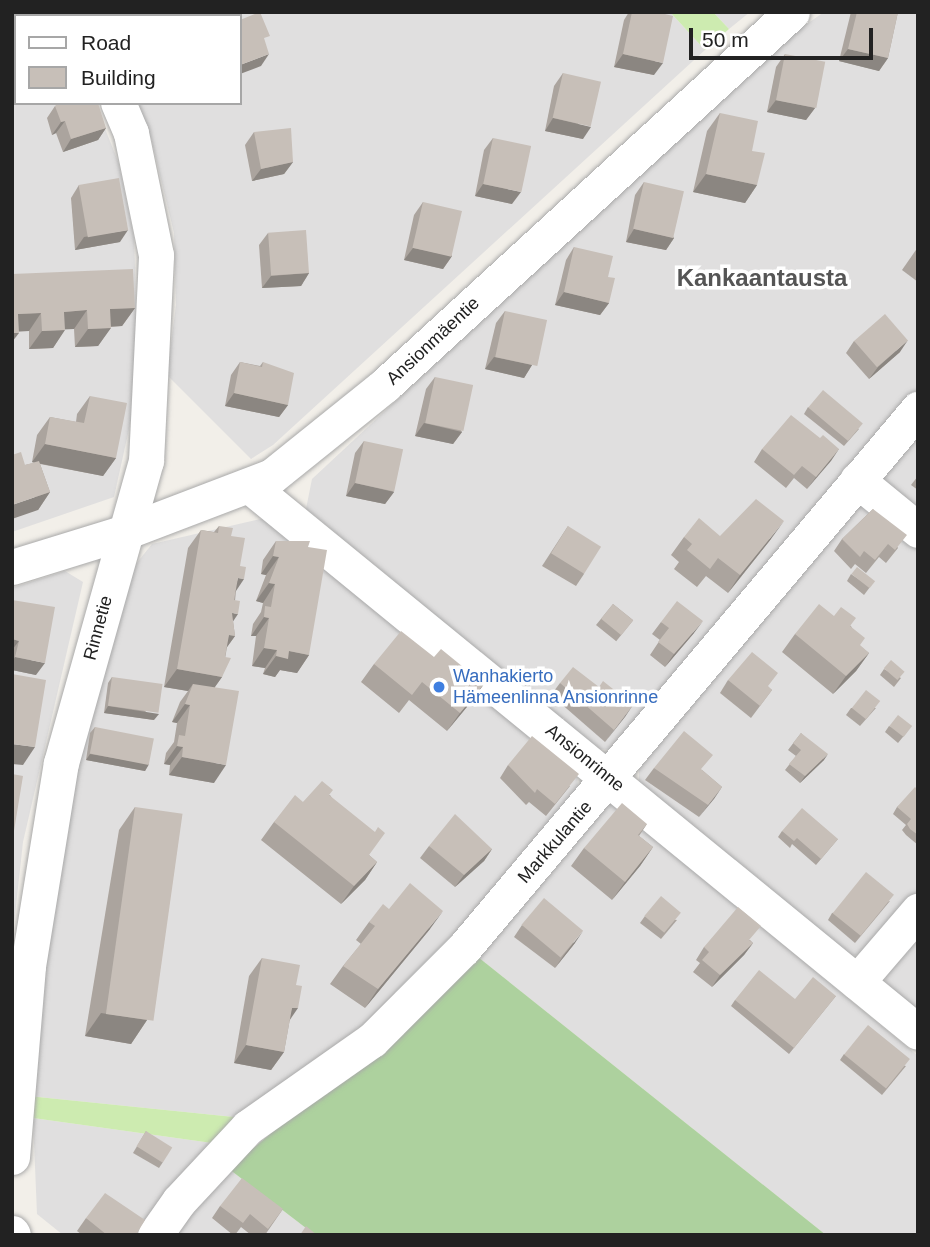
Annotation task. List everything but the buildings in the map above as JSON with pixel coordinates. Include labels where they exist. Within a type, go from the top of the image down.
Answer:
[{"type":"street","name":"Ansionmäentie","points":[[12,567],[125,532],[251,487],[272,476],[385,385],[792,12]]},
{"type":"street","name":"Rinnetie","points":[[12,1157],[28,966],[61,763],[146,461],[156,255],[131,133],[119,105]]},
{"type":"street","name":"Markkulantie","points":[[155,1235],[179,1201],[248,1127],[372,1040],[464,948],[610,778],[918,409]]},
{"type":"street","points":[[857,480],[918,530]]},
{"type":"street","name":"Ansionrinne","points":[[251,487],[918,1032]]},
{"type":"street","points":[[857,982],[918,911]]},
{"type":"shaded area","points":[[12,12],[36,14],[14,14],[14,105],[96,105],[119,164],[134,237],[137,338],[135,402],[114,497],[12,532]]},
{"type":"shaded area","points":[[96,12],[670,12],[705,50],[273,445],[251,459],[167,375],[176,305],[174,233],[151,138],[137,105],[242,105],[242,14]]},
{"type":"shaded area","points":[[713,12],[750,12],[729,29]]},
{"type":"shaded area","points":[[824,12],[918,12],[918,389],[613,750],[598,749],[306,509],[312,479],[780,43]]},
{"type":"shaded area","points":[[918,433],[918,516],[885,488],[883,473]]},
{"type":"shaded area","points":[[866,502],[918,545],[918,890],[864,954],[849,956],[639,784],[639,769],[853,503]]},
{"type":"shaded area","points":[[265,518],[577,772],[578,790],[472,917],[383,1011],[234,1117],[28,1096],[67,782],[136,564],[152,544]]},
{"type":"shaded area","points":[[65,571],[83,582],[23,842],[12,942],[12,588]]},
{"type":"shaded area","points":[[599,804],[613,804],[918,1056],[918,1235],[826,1235],[478,957]]},
{"type":"shaded area","points":[[918,936],[918,1013],[885,986],[886,974]]},
{"type":"shaded area","points":[[33,1118],[212,1143],[143,1235],[63,1235],[37,1214]]},
{"type":"shaded area","points":[[229,1169],[315,1235],[172,1235]]},
{"type":"green space","points":[[670,12],[713,12],[729,29],[705,50]]},
{"type":"green space","points":[[478,957],[826,1235],[315,1235],[229,1169]]},
{"type":"green space","points":[[28,1096],[234,1117],[212,1143],[33,1118]]},
{"type":"place","name":"Wanhakierto Hämeenlinna Ansionrinne","points":[[439,687]]},
{"type":"district","name":"Kankaantausta","points":[[762,278]]}]
